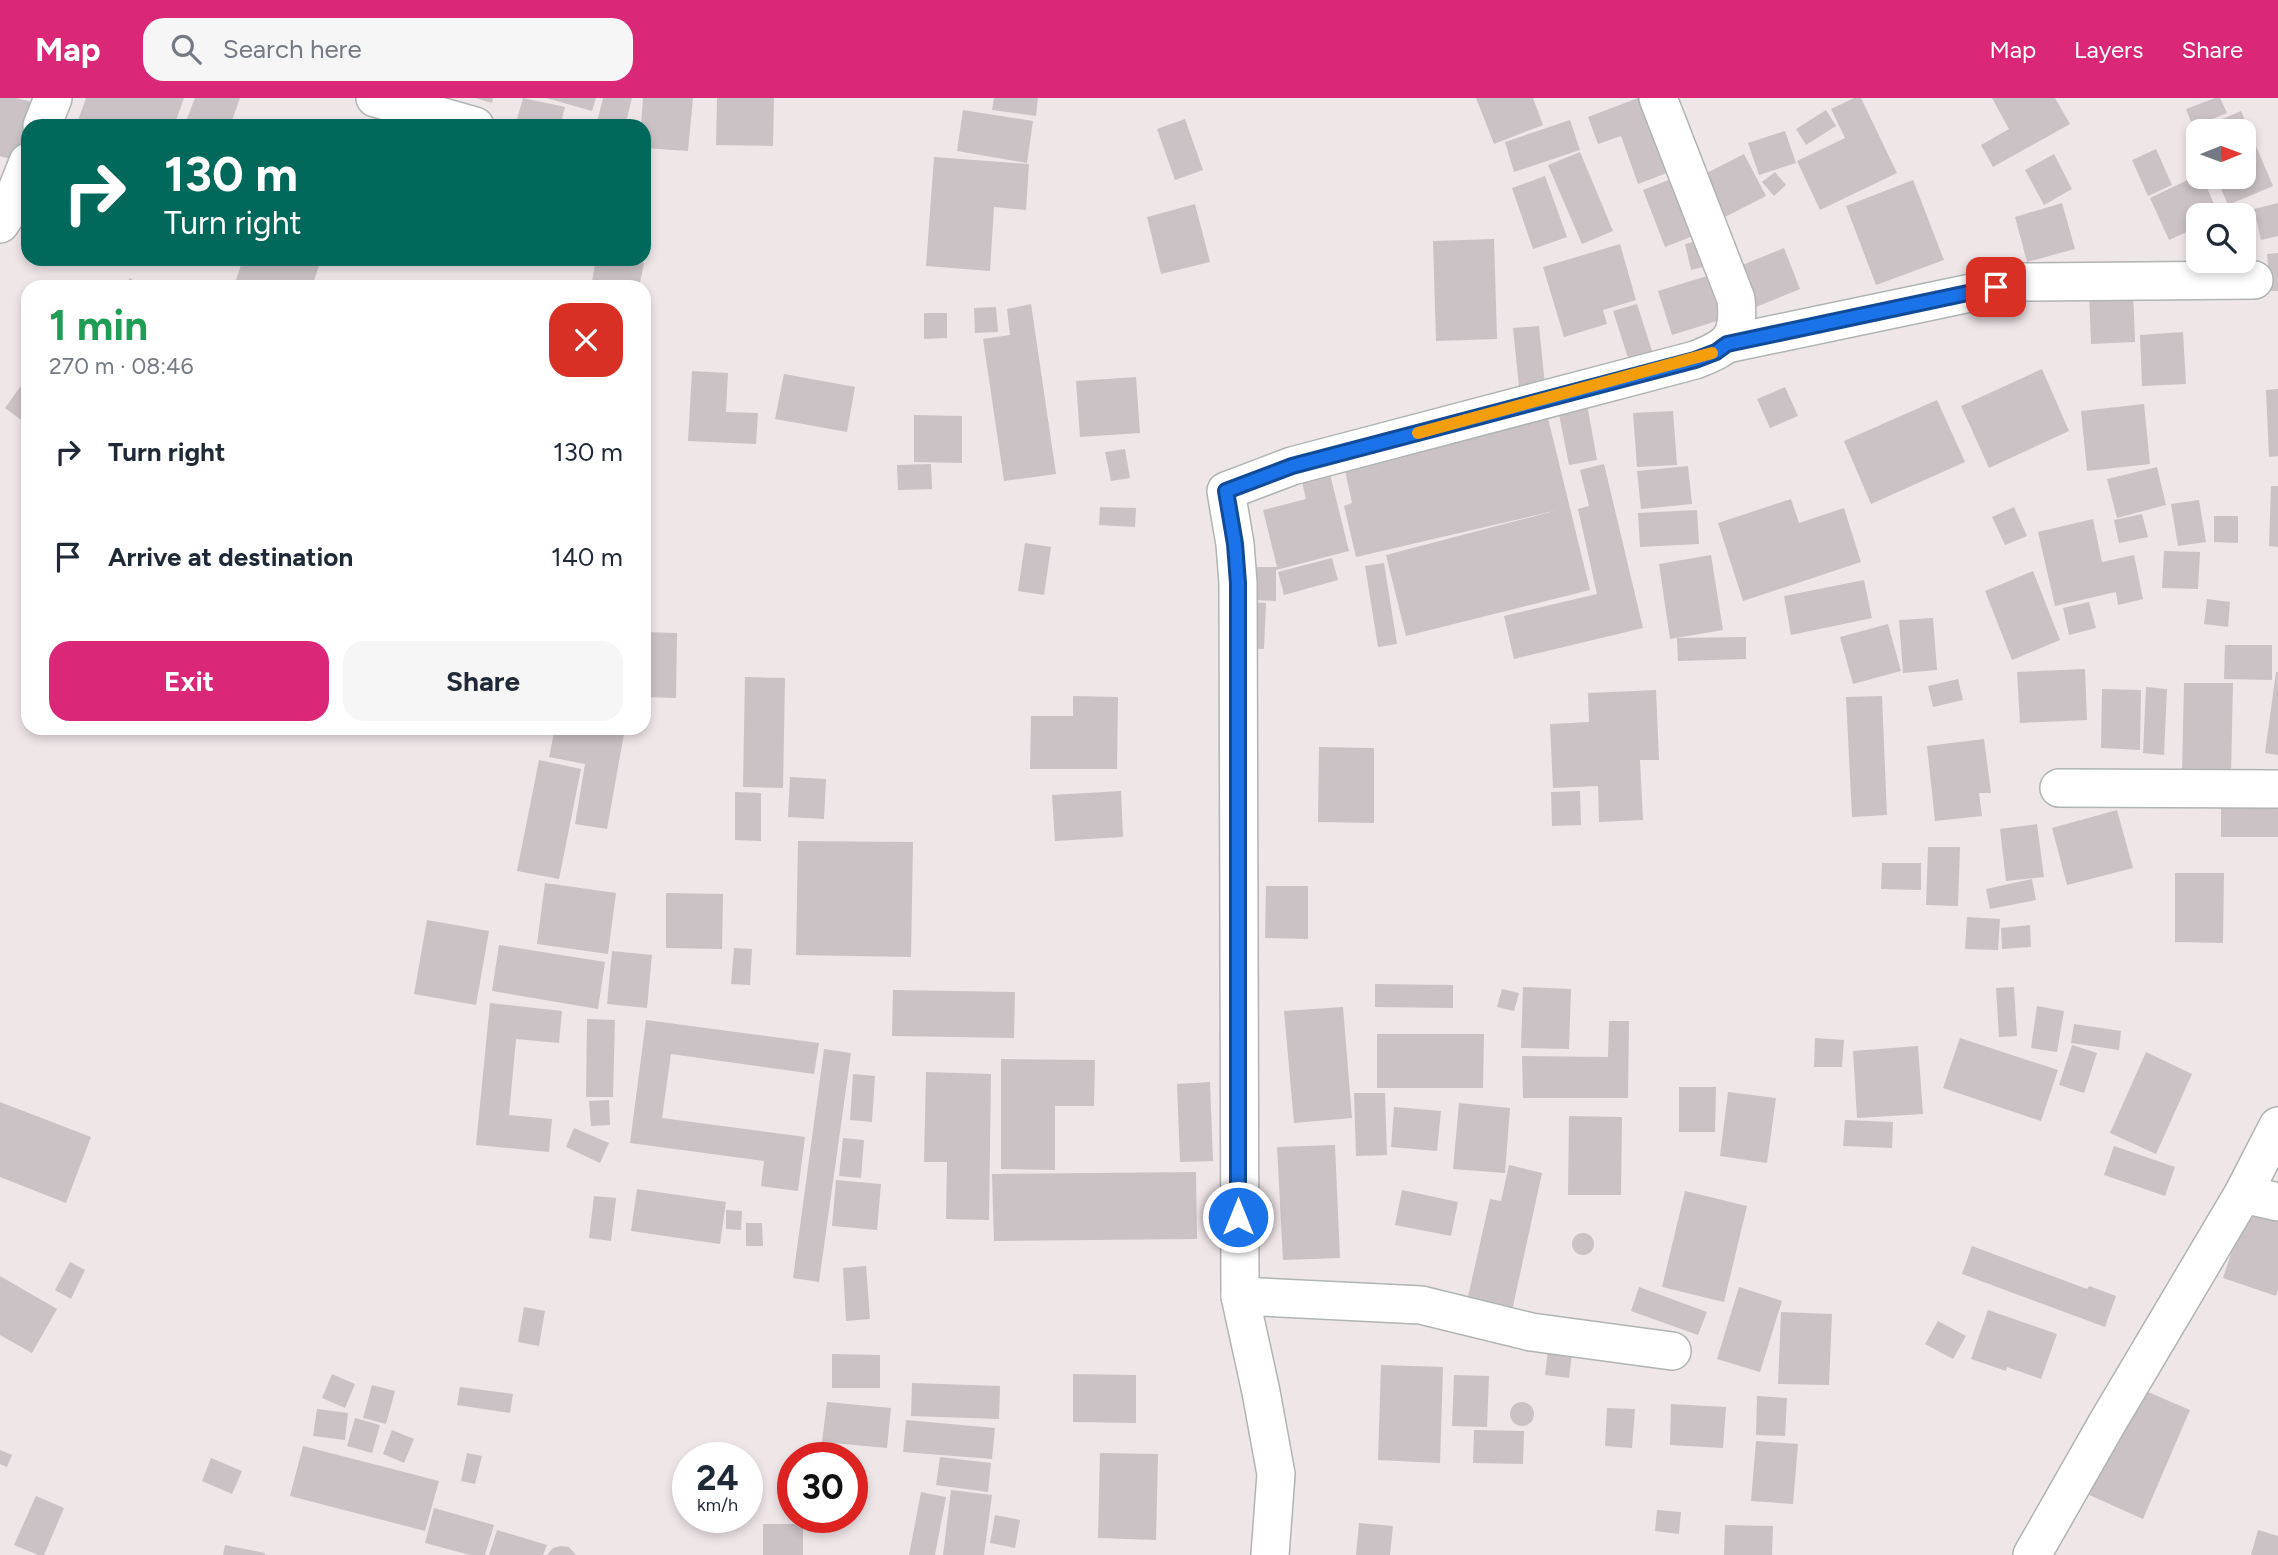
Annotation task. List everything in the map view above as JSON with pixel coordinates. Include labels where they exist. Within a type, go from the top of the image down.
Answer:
[{"type":"street","points":[[45,119],[53,98]]},
{"type":"street","points":[[375,98],[450,119]]},
{"type":"street","points":[[1270,1555],[1276,1474],[1240,1296],[1238,583],[1226,491],[1292,466],[1695,360],[1716,352],[1727,344],[1736,329],[1736,299],[1658,98]]},
{"type":"street","points":[[0,224],[8,212],[21,180]]},
{"type":"street","points":[[1727,344],[2023,282],[2254,280]]},
{"type":"street","points":[[2059,788],[2278,789]]},
{"type":"street","points":[[2032,1555],[2243,1194],[2278,1126]]},
{"type":"street","points":[[2243,1194],[2278,1202]]},
{"type":"street","points":[[1240,1296],[1421,1305],[1531,1332],[1672,1351]]},
{"type":"building","points":[[0,98],[32,102],[27,119],[21,119],[21,143],[16,161],[0,156]]},
{"type":"building","points":[[86,98],[184,98],[176,119],[78,119]]},
{"type":"building","points":[[195,98],[240,98],[232,119],[187,119]]},
{"type":"building","points":[[475,98],[493,98],[492,103]]},
{"type":"building","points":[[523,98],[565,107],[562,119],[517,119]]},
{"type":"building","points":[[546,98],[596,98],[592,111]]},
{"type":"building","points":[[603,98],[632,98],[627,119],[598,119]]},
{"type":"building","points":[[643,98],[693,98],[688,151],[651,148],[651,119],[642,119]]},
{"type":"building","points":[[717,98],[774,98],[773,146],[716,145]]},
{"type":"building","points":[[994,98],[1038,98],[1036,116],[992,110]]},
{"type":"building","points":[[1476,98],[1533,98],[1543,125],[1494,144]]},
{"type":"building","points":[[1638,98],[1655,98],[1680,168],[1638,184],[1621,136],[1598,144],[1588,117]]},
{"type":"building","points":[[1854,98],[1861,98],[1897,173],[1820,210],[1797,161],[1845,138],[1831,109]]},
{"type":"building","points":[[1992,98],[2055,98],[2070,124],[1993,167],[1981,145],[2009,129]]},
{"type":"building","points":[[2220,98],[2227,113],[2212,119],[2190,119],[2186,109]]},
{"type":"building","points":[[963,110],[1033,121],[1027,163],[957,151]]},
{"type":"building","points":[[1826,110],[1836,126],[1806,145],[1796,129]]},
{"type":"building","points":[[2241,111],[2244,119],[2222,119]]},
{"type":"building","points":[[1185,119],[1203,170],[1175,180],[1157,129]]},
{"type":"building","points":[[1570,120],[1580,150],[1514,172],[1505,142]]},
{"type":"building","points":[[1785,131],[1796,163],[1759,175],[1748,143]]},
{"type":"building","points":[[2256,146],[2273,186],[2227,203],[2221,189],[2256,189]]},
{"type":"building","points":[[2156,149],[2172,185],[2148,196],[2132,160]]},
{"type":"building","points":[[1580,152],[1613,231],[1582,244],[1548,165]]},
{"type":"building","points":[[1744,154],[1766,196],[1717,221],[1695,179]]},
{"type":"building","points":[[2054,154],[2072,189],[2044,205],[2025,170]]},
{"type":"building","points":[[934,157],[1029,164],[1026,210],[994,207],[990,271],[926,266]]},
{"type":"building","points":[[1775,172],[1786,185],[1774,196],[1762,182]]},
{"type":"building","points":[[1545,176],[1567,237],[1533,249],[1512,188]]},
{"type":"building","points":[[1676,177],[1698,234],[1665,247],[1643,190]]},
{"type":"building","points":[[1913,180],[1944,260],[1876,285],[1846,206]]},
{"type":"building","points":[[2186,181],[2186,189],[2207,189],[2214,203],[2186,203],[2186,232],[2169,240],[2150,198]]},
{"type":"building","points":[[2062,203],[2075,249],[2027,262],[2015,217]]},
{"type":"building","points":[[2278,203],[2278,236],[2261,240],[2256,208]]},
{"type":"building","points":[[1195,204],[1210,262],[1161,274],[1147,217]]},
{"type":"building","points":[[1710,238],[1716,264],[1691,270],[1685,244]]},
{"type":"building","points":[[1494,239],[1497,339],[1436,341],[1433,241]]},
{"type":"building","points":[[1620,244],[1636,300],[1603,310],[1607,324],[1564,337],[1543,267]]},
{"type":"building","points":[[1784,248],[1800,289],[1751,309],[1735,268]]},
{"type":"building","points":[[2278,253],[2278,291],[2270,291],[2267,254]]},
{"type":"building","points":[[241,266],[319,266],[314,280],[236,280]]},
{"type":"building","points":[[595,266],[643,266],[640,280],[592,280]]},
{"type":"building","points":[[1720,272],[1733,316],[1672,335],[1658,291]]},
{"type":"building","points":[[2133,289],[2135,342],[2091,344],[2089,290]]},
{"type":"building","points":[[1031,304],[1056,474],[1004,481],[983,339],[1010,335],[1007,309]]},
{"type":"building","points":[[1637,304],[1653,354],[1629,361],[1613,311]]},
{"type":"building","points":[[996,307],[998,332],[975,333],[974,308]]},
{"type":"building","points":[[924,313],[947,313],[947,338],[924,339]]},
{"type":"building","points":[[1539,326],[1545,385],[1519,387],[1513,328]]},
{"type":"building","points":[[2183,332],[2186,384],[2142,386],[2140,335]]},
{"type":"building","points":[[2042,369],[2069,431],[1989,468],[1961,406]]},
{"type":"building","points":[[692,371],[728,373],[726,412],[758,413],[756,444],[688,441]]},
{"type":"building","points":[[784,374],[855,387],[847,432],[775,419]]},
{"type":"building","points":[[1136,377],[1140,433],[1080,437],[1076,381]]},
{"type":"building","points":[[21,386],[21,420],[5,408]]},
{"type":"building","points":[[1785,387],[1798,416],[1770,428],[1757,399]]},
{"type":"building","points":[[2278,389],[2278,456],[2269,457],[2266,390]]},
{"type":"building","points":[[1937,400],[1965,462],[1871,504],[1844,441]]},
{"type":"building","points":[[1587,404],[1597,460],[1569,465],[1558,409]]},
{"type":"building","points":[[2144,404],[2150,464],[2087,471],[2081,411]]},
{"type":"building","points":[[1546,410],[1590,590],[1406,636],[1386,555],[1558,510],[1356,557],[1344,506],[1352,503],[1342,457]]},
{"type":"building","points":[[1673,411],[1677,465],[1637,467],[1633,413]]},
{"type":"building","points":[[914,415],[962,416],[962,463],[914,462]]},
{"type":"building","points":[[1125,449],[1130,478],[1111,481],[1105,452]]},
{"type":"building","points":[[931,464],[932,489],[898,490],[897,465]]},
{"type":"building","points":[[1604,464],[1643,628],[1514,659],[1504,616],[1597,594],[1578,509],[1589,506],[1580,470]]},
{"type":"building","points":[[1328,466],[1349,551],[1276,570],[1276,601],[1250,600],[1250,567],[1277,567],[1263,510],[1306,499],[1300,473]]},
{"type":"building","points":[[1688,466],[1692,504],[1641,509],[1637,471]]},
{"type":"building","points":[[2157,467],[2166,505],[2117,518],[2107,479]]},
{"type":"building","points":[[2271,486],[2278,486],[2278,547],[2269,546]]},
{"type":"building","points":[[1791,499],[1799,523],[1844,508],[1861,562],[1743,601],[1718,523]]},
{"type":"building","points":[[2199,500],[2206,542],[2178,546],[2171,504]]},
{"type":"building","points":[[1100,507],[1136,508],[1135,527],[1099,525]]},
{"type":"building","points":[[2014,507],[2027,536],[2005,545],[1992,517]]},
{"type":"building","points":[[1697,510],[1699,544],[1640,547],[1638,513]]},
{"type":"building","points":[[2142,514],[2148,537],[2119,543],[2114,520]]},
{"type":"building","points":[[2214,516],[2238,516],[2238,543],[2214,542]]},
{"type":"building","points":[[2093,519],[2102,562],[2134,555],[2143,599],[2118,605],[2116,592],[2055,606],[2038,532]]},
{"type":"building","points":[[1025,543],[1051,547],[1044,595],[1018,591]]},
{"type":"building","points":[[2164,551],[2200,552],[2198,589],[2162,588]]},
{"type":"building","points":[[1711,555],[1723,630],[1670,639],[1659,564]]},
{"type":"building","points":[[1332,558],[1338,580],[1284,595],[1278,572]]},
{"type":"building","points":[[1384,563],[1397,644],[1378,647],[1365,566]]},
{"type":"building","points":[[2033,571],[2060,640],[2012,660],[1985,591]]},
{"type":"building","points":[[1864,580],[1872,618],[1791,635],[1784,596]]},
{"type":"building","points":[[2207,599],[2230,602],[2228,627],[2204,624]]},
{"type":"building","points":[[1248,602],[1266,603],[1264,649],[1246,648]]},
{"type":"building","points":[[2089,602],[2096,628],[2069,635],[2063,608]]},
{"type":"building","points":[[1933,618],[1937,670],[1903,673],[1899,620]]},
{"type":"building","points":[[1888,624],[1901,671],[1853,684],[1840,637]]},
{"type":"building","points":[[651,632],[677,633],[676,698],[651,697]]},
{"type":"building","points":[[1746,637],[1746,659],[1678,661],[1677,638]]},
{"type":"building","points":[[2225,645],[2272,645],[2272,680],[2224,679]]},
{"type":"building","points":[[2085,669],[2087,720],[2020,723],[2017,672]]},
{"type":"building","points":[[2278,672],[2278,755],[2265,753]]},
{"type":"building","points":[[745,677],[785,678],[783,788],[743,787]]},
{"type":"building","points":[[1958,679],[1963,700],[1933,707],[1928,686]]},
{"type":"building","points":[[2184,683],[2233,683],[2231,775],[2182,774]]},
{"type":"building","points":[[2146,687],[2167,689],[2164,755],[2143,753]]},
{"type":"building","points":[[2102,689],[2141,690],[2140,750],[2101,748]]},
{"type":"building","points":[[1656,690],[1659,760],[1640,760],[1643,820],[1599,822],[1598,786],[1553,788],[1550,724],[1589,722],[1588,693]]},
{"type":"building","points":[[1073,696],[1118,697],[1117,769],[1030,769],[1031,716],[1073,716]]},
{"type":"building","points":[[1882,696],[1887,815],[1852,817],[1846,697]]},
{"type":"building","points":[[554,735],[624,735],[607,829],[575,824],[585,764],[549,757]]},
{"type":"building","points":[[1984,739],[1991,793],[1979,793],[1982,816],[1935,821],[1927,746]]},
{"type":"building","points":[[1319,747],[1374,748],[1374,823],[1318,822]]},
{"type":"building","points":[[539,760],[581,769],[559,879],[517,871]]},
{"type":"building","points":[[790,777],[826,779],[824,819],[788,817]]},
{"type":"building","points":[[1121,791],[1123,837],[1055,841],[1052,795]]},
{"type":"building","points":[[1580,791],[1581,825],[1552,826],[1551,792]]},
{"type":"building","points":[[735,792],[761,793],[761,841],[735,840]]},
{"type":"building","points":[[2221,803],[2278,804],[2278,837],[2221,837]]},
{"type":"building","points":[[2117,810],[2133,868],[2067,885],[2052,828]]},
{"type":"building","points":[[2037,824],[2044,877],[2006,881],[2000,829]]},
{"type":"building","points":[[798,841],[913,842],[911,957],[796,955]]},
{"type":"building","points":[[1928,847],[1960,847],[1958,906],[1926,905]]},
{"type":"building","points":[[1882,863],[1921,863],[1921,890],[1881,889]]},
{"type":"building","points":[[2175,873],[2224,873],[2223,943],[2175,942]]},
{"type":"building","points":[[2032,879],[2036,900],[1990,909],[1986,889]]},
{"type":"building","points":[[545,883],[616,893],[608,954],[537,944]]},
{"type":"building","points":[[1266,886],[1308,886],[1308,939],[1265,938]]},
{"type":"building","points":[[666,893],[723,894],[722,949],[666,948]]},
{"type":"building","points":[[1967,917],[2000,919],[1998,950],[1965,949]]},
{"type":"building","points":[[427,920],[489,931],[476,1005],[414,994]]},
{"type":"building","points":[[2030,925],[2031,947],[2002,949],[2001,928]]},
{"type":"building","points":[[499,945],[605,962],[598,1009],[492,991]]},
{"type":"building","points":[[734,948],[752,949],[750,985],[731,984]]},
{"type":"building","points":[[612,951],[652,955],[647,1008],[607,1004]]},
{"type":"building","points":[[1375,984],[1453,985],[1453,1008],[1375,1007]]},
{"type":"building","points":[[1523,987],[1571,989],[1569,1049],[1521,1048]]},
{"type":"building","points":[[2014,987],[2017,1036],[1999,1037],[1996,988]]},
{"type":"building","points":[[1502,989],[1519,993],[1514,1011],[1497,1007]]},
{"type":"building","points":[[893,990],[1015,992],[1014,1038],[892,1036]]},
{"type":"building","points":[[490,1003],[562,1011],[559,1043],[516,1039],[509,1115],[552,1119],[549,1152],[476,1145]]},
{"type":"building","points":[[2037,1006],[2064,1011],[2057,1052],[2031,1048]]},
{"type":"building","points":[[1343,1007],[1352,1118],[1294,1123],[1284,1011]]},
{"type":"building","points":[[587,1019],[615,1020],[613,1097],[586,1097]]},
{"type":"building","points":[[646,1020],[819,1043],[814,1074],[671,1054],[662,1118],[805,1137],[798,1191],[761,1186],[764,1161],[630,1143]]},
{"type":"building","points":[[1609,1021],[1629,1021],[1628,1098],[1523,1098],[1522,1056],[1608,1057]]},
{"type":"building","points":[[2074,1024],[2121,1031],[2119,1050],[2071,1043]]},
{"type":"building","points":[[1377,1034],[1484,1034],[1483,1088],[1377,1088]]},
{"type":"building","points":[[1815,1038],[1844,1040],[1842,1067],[1814,1067]]},
{"type":"building","points":[[1960,1038],[2058,1070],[2041,1121],[1943,1088]]},
{"type":"building","points":[[2072,1045],[2097,1053],[2084,1093],[2059,1085]]},
{"type":"building","points":[[1918,1046],[1923,1114],[1857,1118],[1853,1051]]},
{"type":"building","points":[[824,1049],[851,1053],[819,1282],[793,1278]]},
{"type":"building","points":[[2146,1052],[2192,1074],[2156,1154],[2110,1133]]},
{"type":"building","points":[[1001,1059],[1095,1060],[1094,1106],[1055,1106],[1055,1170],[1001,1169]]},
{"type":"building","points":[[926,1072],[991,1074],[989,1220],[946,1219],[947,1162],[924,1162]]},
{"type":"building","points":[[853,1074],[875,1076],[872,1122],[850,1120]]},
{"type":"building","points":[[1210,1082],[1213,1161],[1180,1162],[1177,1084]]},
{"type":"building","points":[[1679,1087],[1716,1087],[1715,1132],[1679,1132]]},
{"type":"building","points":[[1728,1092],[1776,1098],[1767,1163],[1720,1156]]},
{"type":"building","points":[[1354,1093],[1385,1093],[1387,1155],[1356,1156]]},
{"type":"building","points":[[609,1100],[610,1125],[591,1126],[589,1101]]},
{"type":"building","points":[[0,1102],[91,1137],[66,1203],[0,1177]]},
{"type":"building","points":[[1459,1103],[1510,1108],[1505,1173],[1453,1169]]},
{"type":"building","points":[[1394,1107],[1441,1111],[1437,1151],[1391,1147]]},
{"type":"building","points":[[1569,1116],[1622,1117],[1621,1195],[1568,1195]]},
{"type":"building","points":[[1845,1120],[1893,1122],[1892,1148],[1843,1146]]},
{"type":"building","points":[[574,1128],[609,1143],[600,1163],[566,1147]]},
{"type":"building","points":[[843,1138],[864,1140],[861,1178],[839,1176]]},
{"type":"building","points":[[1335,1145],[1340,1258],[1283,1260],[1277,1147]]},
{"type":"building","points":[[2114,1146],[2175,1167],[2165,1196],[2104,1175]]},
{"type":"building","points":[[1509,1165],[1542,1173],[1510,1320],[1465,1310],[1490,1199],[1501,1201]]},
{"type":"building","points":[[1196,1172],[1197,1239],[994,1241],[992,1174]]},
{"type":"building","points":[[836,1180],[881,1184],[877,1230],[832,1226]]},
{"type":"building","points":[[637,1189],[726,1202],[720,1244],[631,1231]]},
{"type":"building","points":[[1402,1190],[1458,1202],[1451,1236],[1395,1225]]},
{"type":"building","points":[[1685,1191],[1747,1206],[1724,1302],[1662,1287]]},
{"type":"building","points":[[594,1196],[616,1198],[611,1241],[589,1238]]},
{"type":"building","points":[[2246,1207],[2278,1218],[2276,1296],[2223,1278]]},
{"type":"building","points":[[726,1210],[742,1211],[741,1230],[726,1229]]},
{"type":"building","points":[[746,1223],[762,1223],[763,1246],[746,1246]]},
{"type":"building","points":[[1583,1233],[1591,1236],[1594,1244],[1591,1252],[1583,1255],[1575,1252],[1572,1244],[1575,1236]]},
{"type":"building","points":[[1972,1246],[2087,1289],[2089,1286],[2116,1296],[2105,1327],[1962,1274]]},
{"type":"building","points":[[70,1262],[85,1270],[71,1299],[55,1290]]},
{"type":"building","points":[[866,1266],[870,1319],[846,1321],[843,1268]]},
{"type":"building","points":[[0,1276],[57,1309],[32,1353],[0,1335]]},
{"type":"building","points":[[1639,1287],[1707,1312],[1698,1335],[1631,1311]]},
{"type":"building","points":[[1739,1287],[1782,1301],[1760,1372],[1717,1359]]},
{"type":"building","points":[[524,1307],[545,1311],[539,1346],[518,1342]]},
{"type":"building","points":[[1988,1310],[2057,1334],[2041,1379],[2007,1367],[2006,1371],[1971,1359]]},
{"type":"building","points":[[1781,1312],[1832,1314],[1829,1385],[1778,1384]]},
{"type":"building","points":[[1938,1321],[1966,1336],[1953,1359],[1925,1344]]},
{"type":"building","points":[[1548,1350],[1572,1354],[1569,1378],[1545,1375]]},
{"type":"building","points":[[832,1354],[880,1355],[880,1388],[832,1388]]},
{"type":"building","points":[[1381,1365],[1443,1367],[1440,1463],[1378,1460]]},
{"type":"building","points":[[332,1374],[355,1384],[345,1408],[322,1398]]},
{"type":"building","points":[[1073,1374],[1136,1375],[1136,1423],[1073,1422]]},
{"type":"building","points":[[1454,1375],[1489,1376],[1487,1427],[1452,1426]]},
{"type":"building","points":[[912,1383],[1000,1386],[999,1419],[911,1416]]},
{"type":"building","points":[[372,1385],[395,1391],[386,1424],[363,1418]]},
{"type":"building","points":[[2134,1386],[2190,1410],[2143,1519],[2087,1494]]},
{"type":"building","points":[[460,1387],[513,1394],[510,1413],[457,1405]]},
{"type":"building","points":[[1757,1396],[1787,1398],[1785,1436],[1756,1435]]},
{"type":"building","points":[[827,1402],[891,1408],[887,1448],[868,1446],[868,1442],[822,1442]]},
{"type":"building","points":[[1522,1402],[1530,1406],[1534,1414],[1530,1422],[1522,1426],[1514,1422],[1510,1414],[1514,1406]]},
{"type":"building","points":[[1671,1404],[1726,1407],[1723,1448],[1670,1445]]},
{"type":"building","points":[[1607,1408],[1635,1409],[1632,1448],[1605,1446]]},
{"type":"building","points":[[317,1409],[348,1413],[345,1440],[313,1436]]},
{"type":"building","points":[[355,1418],[380,1425],[372,1453],[347,1446]]},
{"type":"building","points":[[906,1420],[995,1428],[992,1459],[903,1452]]},
{"type":"building","points":[[392,1430],[414,1439],[404,1463],[383,1454]]},
{"type":"building","points":[[1474,1430],[1524,1431],[1523,1464],[1473,1463]]},
{"type":"building","points":[[1756,1441],[1798,1444],[1793,1504],[1751,1501]]},
{"type":"building","points":[[303,1446],[439,1481],[425,1531],[290,1496]]},
{"type":"building","points":[[0,1450],[12,1455],[7,1467],[0,1464]]},
{"type":"building","points":[[467,1453],[482,1456],[475,1484],[461,1481]]},
{"type":"building","points":[[1100,1453],[1158,1454],[1156,1540],[1098,1538]]},
{"type":"building","points":[[940,1457],[991,1463],[988,1492],[936,1485]]},
{"type":"building","points":[[211,1458],[242,1471],[232,1494],[202,1481]]},
{"type":"building","points":[[951,1490],[992,1495],[984,1555],[943,1555]]},
{"type":"building","points":[[921,1492],[946,1497],[935,1555],[909,1555]]},
{"type":"building","points":[[36,1496],[64,1508],[44,1555],[14,1545]]},
{"type":"building","points":[[434,1508],[494,1525],[485,1555],[470,1555],[425,1543]]},
{"type":"building","points":[[1657,1510],[1681,1512],[1679,1534],[1655,1531]]},
{"type":"building","points":[[995,1515],[1020,1520],[1015,1548],[990,1543]]},
{"type":"building","points":[[1359,1523],[1393,1526],[1390,1555],[1356,1555]]},
{"type":"building","points":[[763,1524],[777,1524],[777,1533],[803,1533],[803,1555],[763,1555]]},
{"type":"building","points":[[1725,1525],[1773,1526],[1772,1555],[1724,1555]]},
{"type":"building","points":[[497,1530],[547,1545],[543,1555],[489,1555]]},
{"type":"building","points":[[2258,1530],[2278,1536],[2278,1555],[2251,1555]]},
{"type":"building","points":[[225,1545],[265,1553],[265,1555],[223,1555]]},
{"type":"building","points":[[569,1547],[576,1555],[547,1555],[553,1548]]},
{"type":"slow traffic","points":[[1418,433],[1695,360],[1712,353]]},
{"type":"route","points":[[1238,1217],[1238,583],[1226,491],[1292,466],[1695,360],[1716,352],[1727,344],[1996,287]]}]
